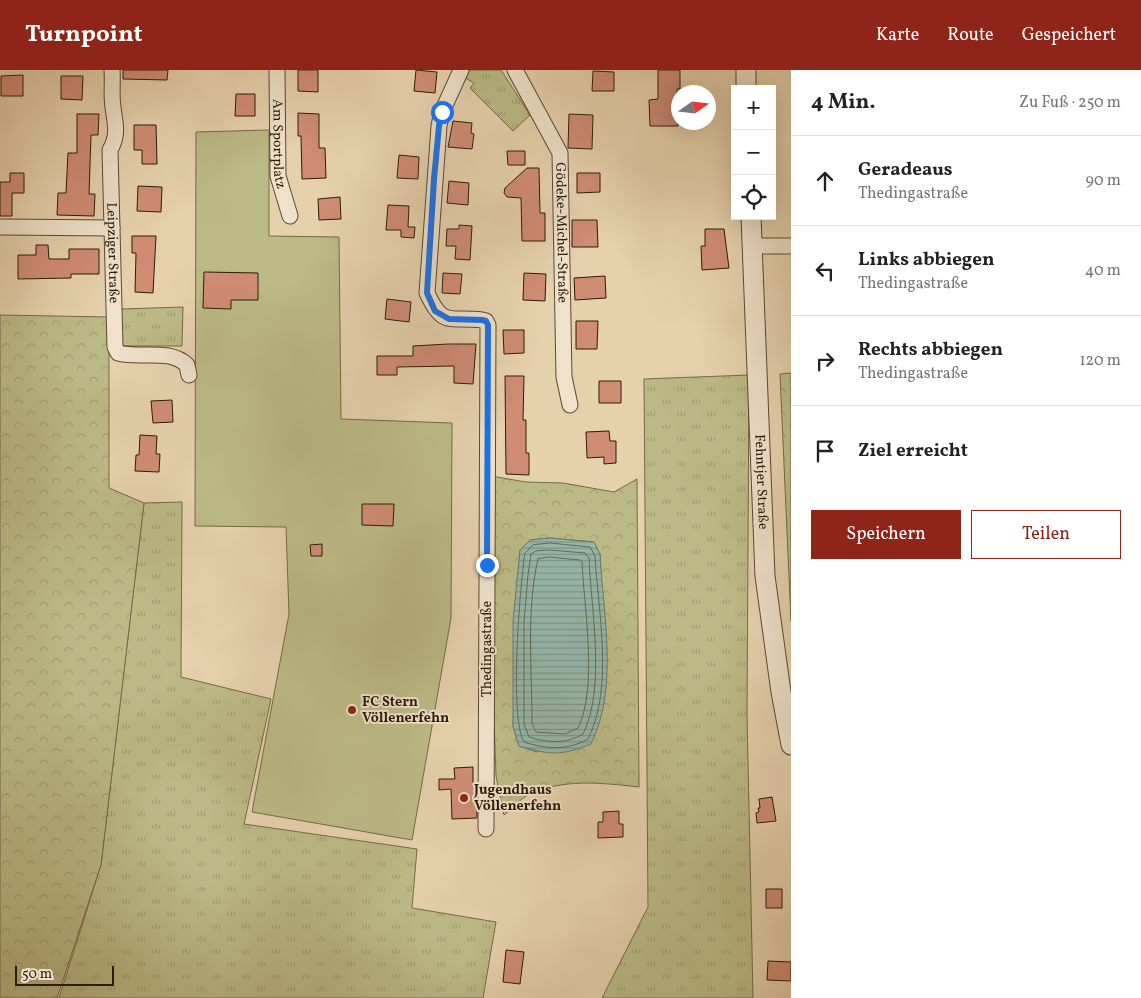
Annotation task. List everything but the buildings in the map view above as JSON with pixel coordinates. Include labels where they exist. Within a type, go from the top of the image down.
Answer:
[{"type":"street","name":"Leipziger Straße","points":[[112,70],[113,108],[116,119],[116,139],[110,150],[114,347],[118,353],[128,356],[174,356],[187,365],[189,375]]},
{"type":"street","name":"Am Sportplatz","points":[[277,70],[278,176],[290,216]]},
{"type":"street","name":"Thedingastraße","points":[[461,70],[442,112],[439,126],[427,293],[435,311],[449,319],[482,320],[486,321],[488,325],[486,829]]},
{"type":"street","name":"Gödeke-Michel-Straße","points":[[515,70],[560,153],[564,377],[570,405]]},
{"type":"street","points":[[746,70],[746,85]]},
{"type":"street","name":"Fehntjer Straße","points":[[752,220],[765,576],[781,692],[791,745]]},
{"type":"street","points":[[0,227],[112,228]]},
{"type":"street","points":[[753,246],[791,246]]},
{"type":"green space","points":[[470,70],[501,70],[530,115],[513,131],[470,88],[474,83],[464,77]]},
{"type":"green space","points":[[269,130],[269,236],[339,237],[341,419],[452,423],[451,618],[412,840],[252,812],[289,614],[286,527],[195,526],[196,132]]},
{"type":"green space","points":[[183,307],[182,346],[119,346],[121,309]]},
{"type":"green space","points":[[0,315],[109,317],[109,488],[144,503],[101,865],[57,998],[0,998]]},
{"type":"green space","points":[[791,373],[791,621],[780,374]]},
{"type":"green space","points":[[749,375],[747,714],[753,998],[602,998],[648,907],[644,379]]},
{"type":"green space","points":[[491,476],[526,482],[563,483],[614,492],[637,479],[639,787],[583,783],[555,786],[528,795],[504,815],[496,776]],"holes":[[[550,538],[593,542],[600,554],[601,575],[537,752],[519,746],[513,726],[520,550],[530,540]]]},
{"type":"green space","points":[[182,502],[181,677],[271,699],[244,824],[417,849],[412,908],[496,922],[483,998],[59,998],[101,865],[144,503]]},
{"type":"water","points":[[550,538],[594,542],[600,554],[607,650],[605,699],[600,722],[591,744],[572,751],[555,753],[519,746],[513,726],[513,621],[520,550],[530,540]]},
{"type":"place","name":"FC Stern Völlenerfehn","points":[[352,710]]},
{"type":"place","name":"Jugendhaus Völlenerfehn","points":[[464,798]]},
{"type":"route","points":[[442,112],[434,179],[427,293],[435,311],[449,319],[476,319],[486,321],[488,325],[487,565]]}]
